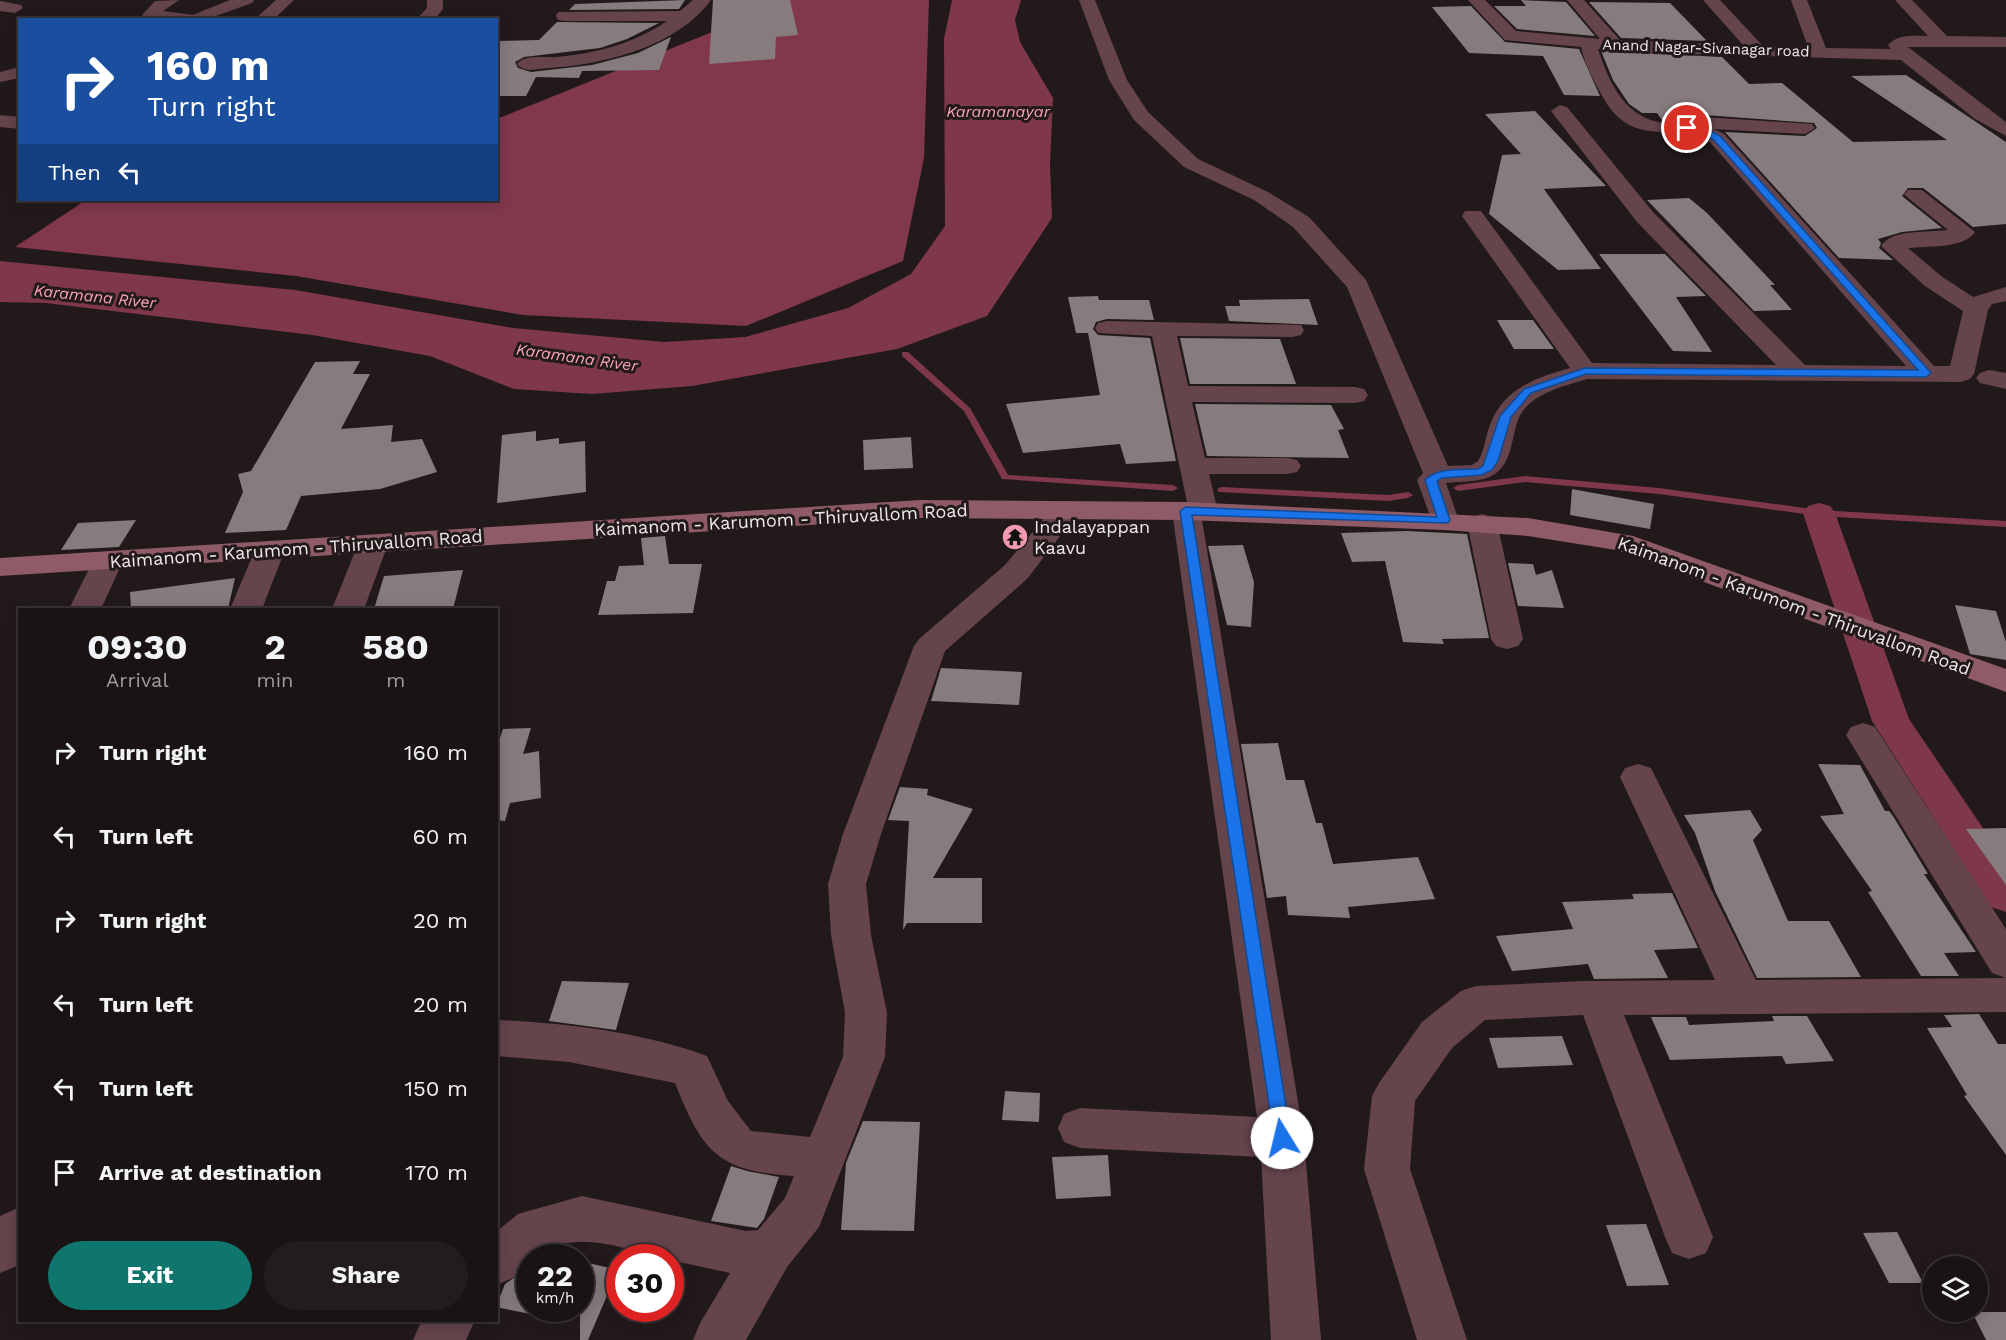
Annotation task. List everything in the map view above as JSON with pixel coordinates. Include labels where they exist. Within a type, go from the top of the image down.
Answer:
[{"type":"main road","name":"Kaimanom - Karumom - Thiruvallom Road","points":[[0,567],[920,509],[1194,511],[1444,520],[1528,527],[1622,542],[1859,630],[2006,681]]},
{"type":"street","points":[[154,18],[150,15],[161,4],[171,0]]},
{"type":"street","points":[[191,18],[246,0]]},
{"type":"street","points":[[264,18],[286,0]]},
{"type":"street","points":[[426,18],[435,9],[435,0]]},
{"type":"street","points":[[526,64],[580,62],[626,50],[652,39],[686,16],[703,0]]},
{"type":"street","points":[[1087,0],[1118,80],[1141,116],[1191,163],[1261,196],[1301,222],[1358,285],[1438,475]]},
{"type":"street","points":[[1476,0],[1511,36],[1589,44]]},
{"type":"street","points":[[1575,0],[1616,46]]},
{"type":"street","points":[[1711,0],[1758,51]]},
{"type":"street","points":[[1799,0],[1819,53]]},
{"type":"street","points":[[1903,0],[1941,40]]},
{"type":"street","points":[[564,16],[686,16]]},
{"type":"street","points":[[1810,31],[1833,31]]},
{"type":"street","name":"Anand Nagar-Sivanagar road","points":[[1926,373],[1717,138],[1693,128],[1641,123],[1622,114],[1590,51],[1589,44],[1819,53],[1941,40],[2006,42]]},
{"type":"street","points":[[1901,43],[1983,115],[2006,130]]},
{"type":"street","points":[[0,77],[18,72]]},
{"type":"street","points":[[1560,111],[1645,216],[1798,373]]},
{"type":"street","points":[[0,121],[18,123]]},
{"type":"street","points":[[1693,128],[1704,123],[1805,128]]},
{"type":"street","points":[[1915,194],[1964,232],[1950,237],[1899,242],[1893,246],[1933,281],[1976,309]]},
{"type":"street","points":[[1473,216],[1585,371]]},
{"type":"street","points":[[1444,520],[1431,483],[1438,475],[1481,472],[1488,468],[1506,416],[1528,391],[1585,371],[1961,374],[1976,309],[1984,299],[2006,294]]},
{"type":"street","points":[[1107,328],[1292,330]]},
{"type":"street","points":[[1163,329],[1192,466],[1194,511],[1282,1138],[1296,1340]]},
{"type":"street","points":[[1177,394],[1355,395]]},
{"type":"street","points":[[1192,466],[1287,466]]},
{"type":"street","points":[[718,1340],[770,1251],[803,1212],[864,1057],[866,1013],[851,934],[847,884],[930,646],[1016,572],[1066,510]]},
{"type":"street","points":[[1482,523],[1507,639]]},
{"type":"street","points":[[348,608],[373,544]]},
{"type":"street","points":[[246,608],[270,550]]},
{"type":"street","points":[[85,608],[108,561]]},
{"type":"street","points":[[1863,735],[2006,962]]},
{"type":"street","points":[[1638,777],[1744,997]]},
{"type":"street","points":[[1442,1340],[1387,1169],[1394,1096],[1437,1035],[1476,1003],[1597,998],[2006,995]]},
{"type":"street","points":[[1597,998],[1689,1237]]},
{"type":"street","points":[[498,1038],[531,1039],[692,1069],[699,1091],[718,1124],[743,1150],[824,1158]]},
{"type":"street","points":[[1080,1128],[1282,1138]]},
{"type":"street","points":[[498,1259],[516,1229],[582,1218],[746,1254],[770,1251]]},
{"type":"street","points":[[0,1250],[8,1238],[18,1230]]},
{"type":"street","points":[[438,1340],[449,1322]]},
{"type":"shaded area","points":[[791,0],[929,0],[924,158],[903,261],[746,326],[523,315],[296,276],[15,247],[84,201],[498,201],[498,119]]},
{"type":"water","name":"Karamanayar","points":[[952,0],[1021,0],[1015,20],[1020,42],[1053,98],[1050,165],[1052,218],[987,316],[897,349],[692,386],[592,394],[514,389],[430,356],[312,335],[46,303],[0,302],[0,261],[295,290],[513,328],[664,342],[745,337],[848,308],[911,274],[945,226],[944,39]]},
{"type":"building","points":[[685,0],[679,9],[569,10],[575,4]]},
{"type":"building","points":[[713,0],[790,0],[798,35],[776,37],[775,59],[709,64]]},
{"type":"building","points":[[1521,0],[1566,2],[1595,36],[1517,29],[1494,6],[1526,6]]},
{"type":"building","points":[[1589,2],[1670,3],[1707,41],[1621,38]]},
{"type":"building","points":[[1471,6],[1505,42],[1579,49],[1600,96],[1564,95],[1543,56],[1469,53],[1432,7]]},
{"type":"building","points":[[557,22],[659,23],[627,39],[600,48],[524,57],[515,62],[518,68],[531,72],[592,65],[638,53],[671,37],[659,70],[582,71],[579,78],[536,77],[526,96],[498,96],[498,41],[539,40]]},
{"type":"building","points":[[1601,51],[1722,57],[1749,84],[1782,83],[1853,142],[1947,140],[1851,76],[1906,75],[2006,142],[2006,224],[1973,227],[1923,188],[1908,188],[1902,196],[1942,228],[1902,232],[1878,239],[1881,243],[1879,248],[1893,260],[1839,258],[1725,132],[1805,136],[1817,128],[1814,123],[1704,115],[1690,121],[1662,120],[1657,113],[1642,113],[1629,104],[1613,80]]},
{"type":"building","points":[[1535,111],[1606,186],[1544,189],[1601,269],[1558,270],[1489,214],[1502,155],[1521,154],[1485,114]]},
{"type":"building","points":[[1689,198],[1707,213],[1775,285],[1770,285],[1792,310],[1754,311],[1647,200]]},
{"type":"building","points":[[1599,254],[1665,254],[1706,296],[1676,297],[1712,352],[1673,351]]},
{"type":"building","points":[[1098,296],[1099,300],[1149,300],[1154,320],[1107,319],[1096,322],[1093,329],[1098,335],[1150,338],[1176,461],[1126,464],[1120,444],[1023,453],[1006,404],[1100,395],[1088,333],[1076,333],[1068,297]]},
{"type":"building","points":[[1309,299],[1318,325],[1229,321],[1225,306],[1240,306],[1239,300]]},
{"type":"building","points":[[1497,320],[1533,320],[1554,349],[1514,349]]},
{"type":"building","points":[[1180,338],[1280,339],[1296,384],[1190,384]]},
{"type":"building","points":[[360,361],[353,374],[370,374],[341,429],[393,425],[391,442],[422,439],[437,472],[380,489],[301,496],[286,530],[225,533],[243,492],[238,474],[251,471],[315,362]]},
{"type":"building","points":[[1195,404],[1331,405],[1344,429],[1338,430],[1349,458],[1207,456]]},
{"type":"building","points":[[536,431],[536,441],[559,438],[559,444],[585,441],[586,492],[497,503],[502,435]]},
{"type":"building","points":[[911,437],[913,468],[864,470],[863,440]]},
{"type":"building","points":[[1572,489],[1654,504],[1650,529],[1570,515]]},
{"type":"building","points":[[136,520],[119,547],[61,550],[78,523]]},
{"type":"building","points":[[1407,531],[1467,534],[1489,638],[1442,639],[1444,644],[1403,642],[1385,561],[1352,562],[1341,533]]},
{"type":"building","points":[[665,536],[669,564],[702,564],[693,613],[598,615],[607,581],[615,581],[619,566],[644,565],[641,538]]},
{"type":"building","points":[[1243,545],[1254,582],[1251,627],[1227,625],[1208,546]]},
{"type":"building","points":[[1508,563],[1533,564],[1536,575],[1552,570],[1564,608],[1518,606]]},
{"type":"building","points":[[463,570],[453,608],[374,608],[384,576]]},
{"type":"building","points":[[235,578],[228,608],[131,608],[130,592]]},
{"type":"building","points":[[1955,605],[1996,611],[2006,642],[2006,660],[1970,654]]},
{"type":"building","points":[[941,668],[1022,672],[1019,705],[931,701]]},
{"type":"building","points":[[531,728],[523,754],[539,751],[541,798],[510,803],[505,821],[498,820],[498,744],[503,729]]},
{"type":"building","points":[[1278,743],[1286,780],[1304,780],[1316,823],[1322,823],[1333,864],[1418,857],[1435,899],[1348,907],[1350,918],[1288,915],[1286,896],[1267,898],[1241,744]]},
{"type":"building","points":[[1818,764],[1860,765],[1885,811],[1889,811],[1893,816],[1928,874],[1924,874],[1976,952],[1944,953],[1959,976],[1921,976],[1868,892],[1872,891],[1820,816],[1844,814]]},
{"type":"building","points":[[900,787],[928,789],[927,795],[973,809],[933,878],[982,878],[982,923],[907,923],[903,930],[909,821],[888,820]]},
{"type":"building","points":[[1750,810],[1762,830],[1753,840],[1788,921],[1829,921],[1861,977],[1757,978],[1715,891],[1695,833],[1684,815]]},
{"type":"building","points":[[2006,828],[2006,885],[1966,829]]},
{"type":"building","points":[[1672,893],[1698,948],[1654,950],[1668,978],[1594,979],[1588,964],[1512,971],[1496,936],[1573,929],[1562,902],[1634,899],[1632,894]]},
{"type":"building","points":[[562,981],[629,983],[616,1030],[549,1021]]},
{"type":"building","points":[[1979,1014],[1998,1044],[2006,1044],[2006,1155],[1964,1096],[1967,1095],[1927,1028],[1952,1027],[1944,1015]]},
{"type":"building","points":[[1772,1016],[1807,1016],[1834,1061],[1786,1064],[1782,1056],[1670,1060],[1651,1017],[1686,1017],[1689,1025],[1774,1021]]},
{"type":"building","points":[[1562,1036],[1573,1065],[1498,1068],[1489,1038]]},
{"type":"building","points":[[1005,1091],[1040,1093],[1039,1122],[1002,1120]]},
{"type":"building","points":[[863,1121],[920,1122],[914,1231],[841,1230],[846,1163]]},
{"type":"building","points":[[1108,1155],[1111,1196],[1056,1199],[1052,1157]]},
{"type":"building","points":[[731,1166],[779,1177],[764,1219],[757,1228],[711,1221]]},
{"type":"building","points":[[1646,1224],[1669,1285],[1627,1286],[1606,1225]]},
{"type":"building","points":[[1897,1232],[1922,1283],[1889,1283],[1863,1233]]},
{"type":"building","points":[[594,1264],[606,1267],[606,1298],[588,1340],[580,1340],[580,1322],[594,1322]]},
{"type":"building","points":[[516,1277],[516,1311],[498,1307],[505,1284]]},
{"type":"building","points":[[1988,1312],[2006,1312],[2006,1340],[1986,1340],[1977,1322],[1988,1322]]},
{"type":"waterway","points":[[905,354],[967,410],[1005,477],[1173,488]]},
{"type":"waterway","points":[[1458,488],[1525,479],[1659,491],[1819,513],[2006,524]]},
{"type":"waterway","points":[[1222,490],[1388,498],[1408,495]]},
{"type":"waterway","points":[[1819,513],[1891,721],[2006,896]]},
{"type":"place","name":"Indalayappan Kaavu","points":[[1015,537]]},
{"type":"route","points":[[1282,1138],[1186,511],[1444,520],[1433,492],[1431,480],[1438,475],[1481,472],[1488,468],[1506,416],[1528,391],[1585,371],[1926,373],[1717,138],[1700,129],[1687,128]]},
{"type":"water label","name":"Karamana River","points":[[95,296]]},
{"type":"water label","name":"Karamana River","points":[[577,357]]}]
